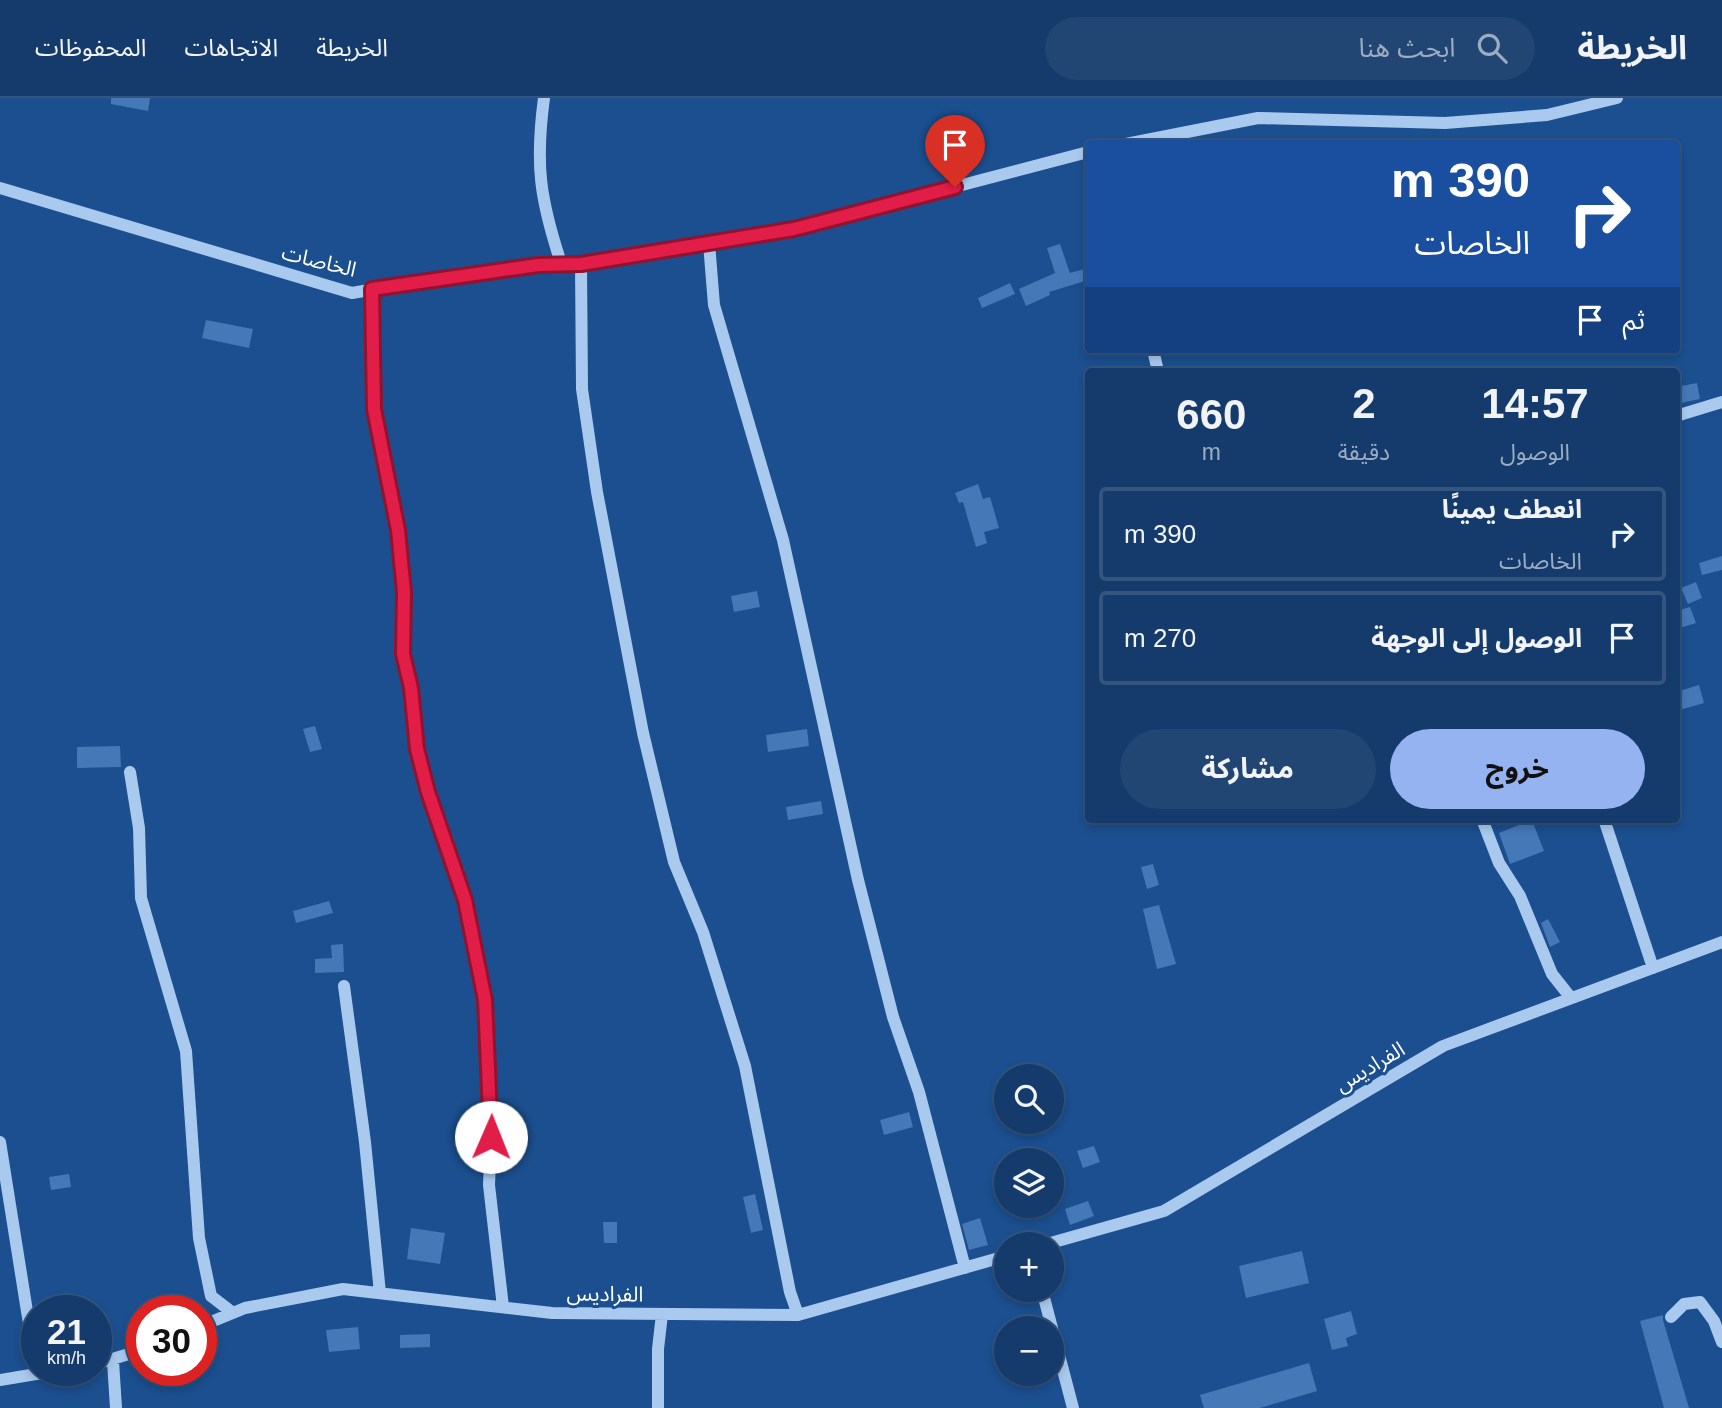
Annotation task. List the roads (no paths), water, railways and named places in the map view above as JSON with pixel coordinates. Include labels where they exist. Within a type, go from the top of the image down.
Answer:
[{"type":"street","points":[[544,98],[539,172],[543,209],[561,263]]},
{"type":"street","points":[[1146,140],[1258,118],[1445,123],[1547,115],[1617,98]]},
{"type":"street","name":"الخاصات","points":[[0,188],[352,293],[561,263],[581,264],[794,229],[1085,153]]},
{"type":"street","points":[[709,243],[714,305],[783,540],[862,892],[893,1017],[919,1092],[965,1268]]},
{"type":"street","points":[[581,264],[582,389],[597,492],[643,733],[674,862],[703,932],[745,1066],[790,1292],[798,1315]]},
{"type":"street","points":[[372,289],[374,409],[398,530],[404,592],[403,654],[411,688],[417,749],[428,792],[465,900],[485,1000],[492,1113],[489,1185],[503,1307]]},
{"type":"street","points":[[1680,415],[1722,402]]},
{"type":"street","points":[[130,772],[139,828],[141,898],[186,1051],[199,1238],[211,1296],[233,1313]]},
{"type":"street","points":[[1484,823],[1499,863],[1520,896],[1552,974],[1571,998]]},
{"type":"street","points":[[1605,823],[1653,968]]},
{"type":"street","name":"الفراديس","points":[[1064,1239],[1164,1211],[1443,1046],[1722,942]]},
{"type":"street","points":[[344,986],[367,1155],[380,1293]]},
{"type":"street","points":[[0,1142],[24,1295]]},
{"type":"street","name":"الفراديس","points":[[217,1320],[233,1313],[344,1289],[552,1312],[798,1315],[994,1260]]},
{"type":"street","points":[[1045,1302],[1073,1408]]},
{"type":"street","points":[[1671,1317],[1685,1304],[1700,1302],[1714,1321],[1722,1342]]},
{"type":"street","points":[[658,1408],[658,1349],[662,1314]]},
{"type":"street","points":[[116,1408],[113,1361],[126,1356]]},
{"type":"street","points":[[0,1380],[21,1377]]}]
